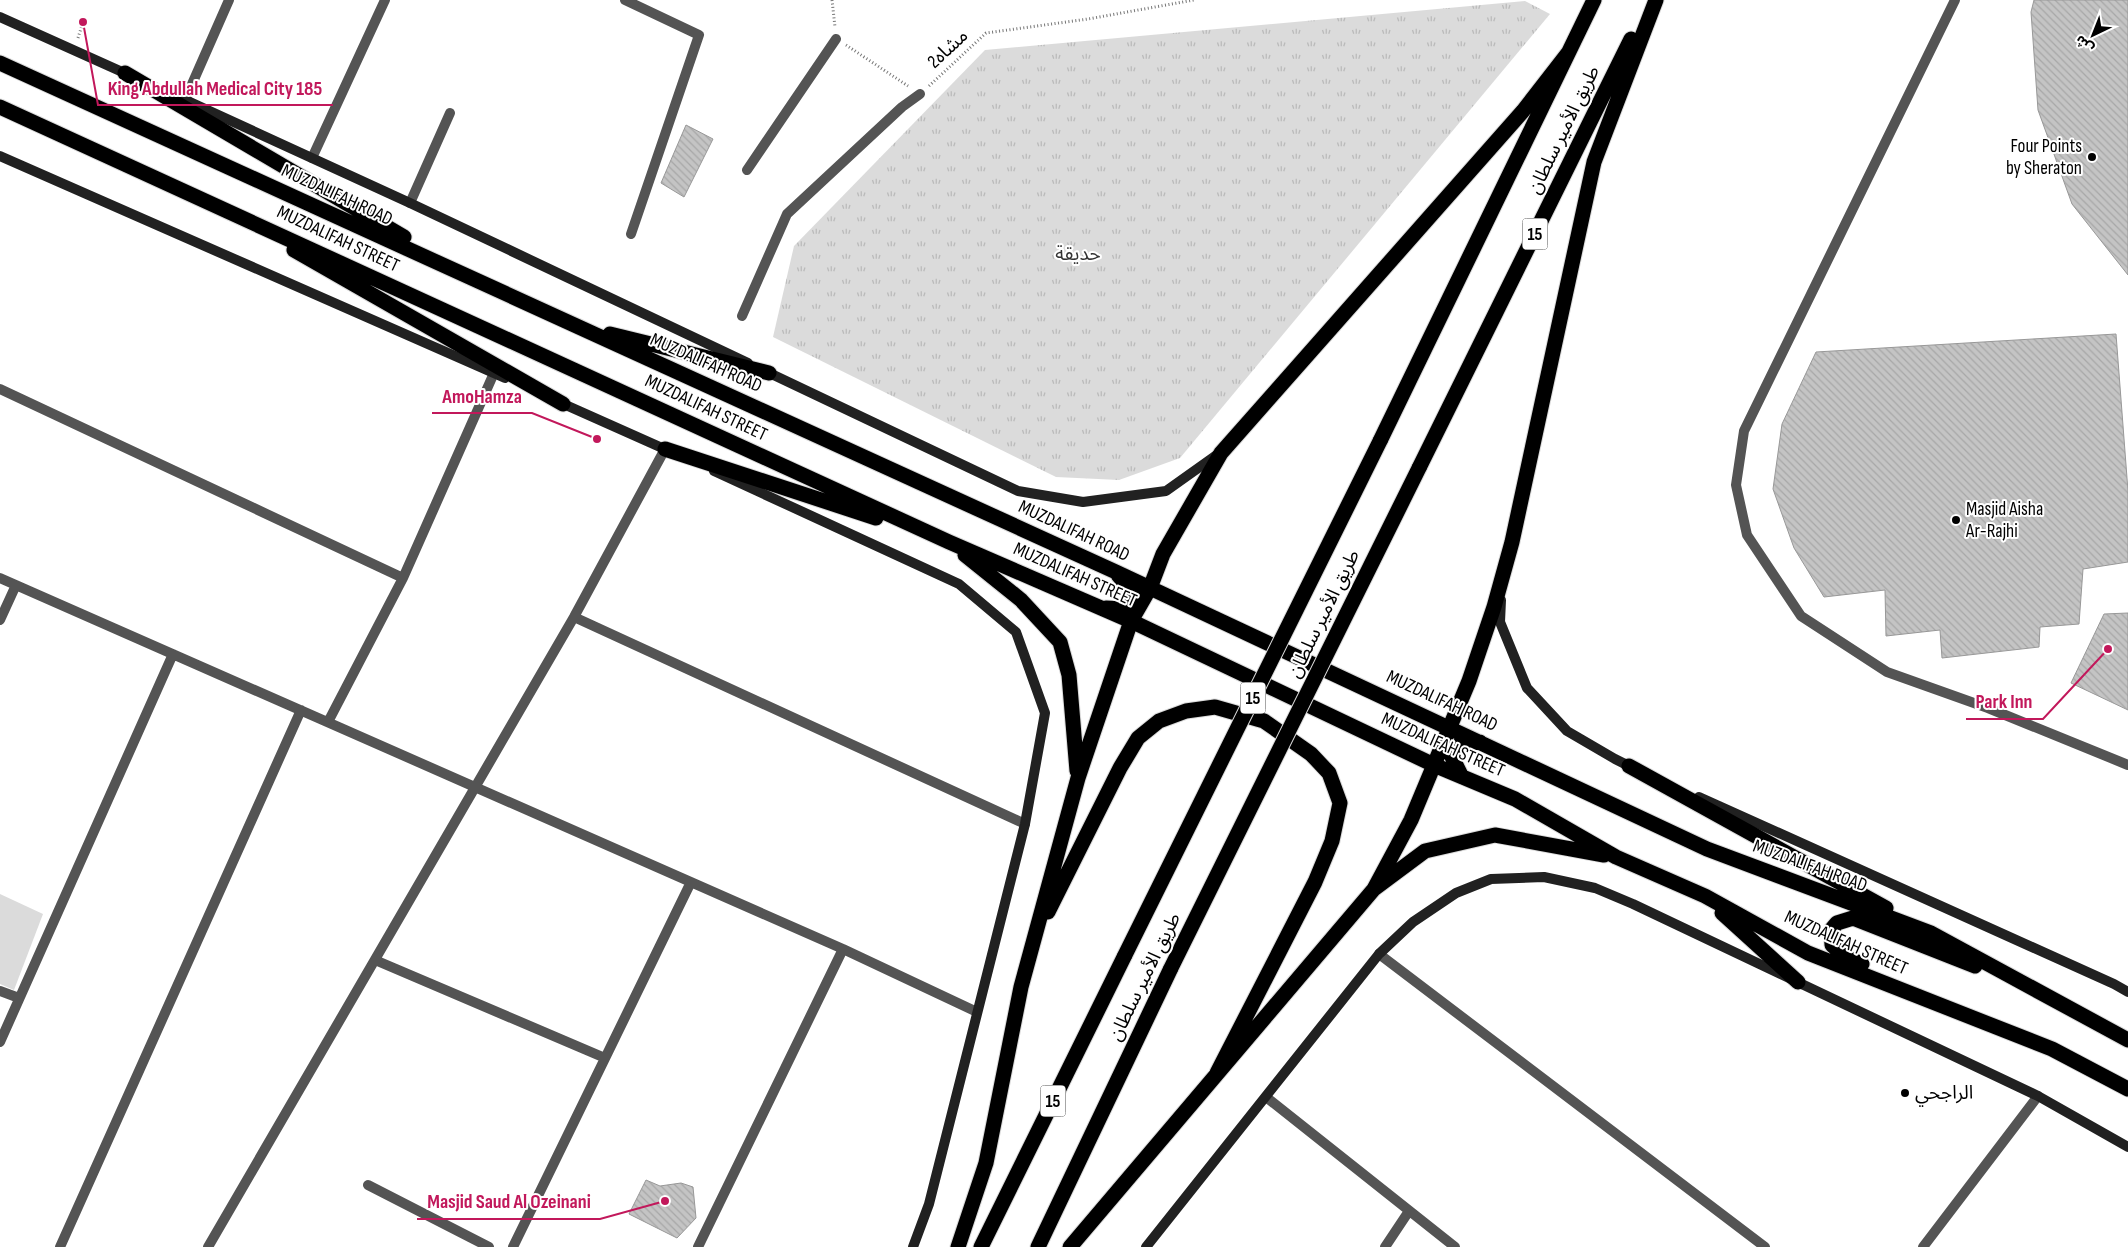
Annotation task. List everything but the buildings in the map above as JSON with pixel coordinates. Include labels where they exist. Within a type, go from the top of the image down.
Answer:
[{"type":"highway","name":"طريق الأمير سلطان","points":[[981,1247],[1380,440],[1594,0]]},
{"type":"highway","name":"طريق الأمير سلطان","points":[[1038,1247],[1171,968],[1651,0]]},
{"type":"highway","points":[[1070,1247],[1374,889],[1411,820],[1469,681],[1501,582],[1512,542],[1594,162],[1656,0]]},
{"type":"highway","points":[[958,1247],[986,1163],[1021,987],[1078,778],[1131,621],[1150,588],[1163,554],[1220,453],[1523,111],[1568,53]]},
{"type":"highway","name":"MUZDALIFAH ROAD","points":[[0,63],[1116,572],[1707,849],[1931,933],[2128,1040]]},
{"type":"highway","points":[[125,73],[387,228],[529,304]]},
{"type":"highway","name":"MUZDALIFAH STREET","points":[[0,107],[949,542],[1131,621],[1434,766],[1515,799],[1616,857],[1705,896],[1808,953],[2052,1049],[2128,1089]]},
{"type":"highway","points":[[206,200],[563,404]]},
{"type":"highway","points":[[575,326],[769,373]]},
{"type":"highway","points":[[665,449],[949,542],[1021,600],[1060,642],[1069,675],[1078,778]]},
{"type":"highway","points":[[1100,608],[1125,609],[1133,593],[1116,572]]},
{"type":"highway","points":[[1033,942],[1120,768],[1138,738],[1159,721],[1186,710],[1215,707],[1264,722],[1311,754],[1330,773],[1340,803],[1332,841],[1315,882],[1217,1073]]},
{"type":"highway","points":[[1462,777],[1452,757],[1460,744],[1482,742]]},
{"type":"highway","points":[[1629,766],[1931,933]]},
{"type":"highway","points":[[1374,889],[1425,851],[1495,835],[1616,857]]},
{"type":"highway","points":[[1705,896],[1798,982]]},
{"type":"highway","points":[[2008,1032],[1845,957],[1832,944],[1831,930],[1837,923],[1853,918],[2032,988]]},
{"type":"street","points":[[185,100],[229,0]]},
{"type":"street","points":[[312,158],[385,0]]},
{"type":"street","points":[[625,0],[699,35],[630,234]]},
{"type":"street","points":[[1954,0],[1744,431],[1736,485],[1746,535],[1801,616],[1887,672],[1988,708],[2128,765]]},
{"type":"street","points":[[0,17],[410,203],[1018,491],[1083,502],[1166,491],[1220,453]]},
{"type":"street","points":[[747,170],[836,39]]},
{"type":"street","points":[[742,316],[788,214],[902,106],[920,94]]},
{"type":"street","points":[[410,203],[450,113]]},
{"type":"street","points":[[0,156],[665,449],[959,584],[1016,632],[1045,713],[1024,824],[930,1204],[913,1247]]},
{"type":"street","points":[[328,722],[403,578],[494,373]]},
{"type":"street","points":[[0,389],[403,578]]},
{"type":"street","points":[[208,1247],[574,617],[665,449]]},
{"type":"street","points":[[0,578],[843,949],[977,1012]]},
{"type":"street","points":[[1501,582],[1500,622],[1527,688],[1567,731],[1629,766],[2114,984],[2128,992]]},
{"type":"street","points":[[0,620],[16,585]]},
{"type":"street","points":[[574,617],[1024,824]]},
{"type":"street","points":[[0,1042],[174,654]]},
{"type":"street","points":[[60,1247],[301,710]]},
{"type":"street","points":[[1146,1247],[1379,954],[1413,922],[1456,893],[1491,880],[1544,877],[1595,888],[2038,1096],[2128,1148]]},
{"type":"street","points":[[513,1247],[691,882]]},
{"type":"street","points":[[698,1247],[843,949]]},
{"type":"street","points":[[1379,954],[1765,1247]]},
{"type":"street","points":[[375,960],[605,1058]]},
{"type":"street","points":[[0,991],[20,998]]},
{"type":"street","points":[[1923,1247],[2038,1096]]},
{"type":"street","points":[[1266,1097],[1454,1247]]},
{"type":"street","points":[[368,1185],[488,1247]]},
{"type":"street","points":[[1385,1247],[1409,1211]]},
{"type":"path","points":[[832,0],[836,39]]},
{"type":"path","name":"مشاه2","points":[[836,39],[920,94],[986,33],[1088,19],[1194,0]]},
{"type":"green space","name":"حديقة","points":[[1525,1],[1550,14],[1180,458],[1119,480],[1056,477],[773,337],[794,246],[985,50]]},
{"type":"green space","points":[[0,894],[43,914],[14,990],[0,984]]},
{"type":"place","name":"King Abdullah Medical City 185","points":[[83,22]]},
{"type":"place","name":"Four Points by Sheraton","points":[[2092,157]]},
{"type":"place","name":"AmoHamza","points":[[597,439]]},
{"type":"place","name":"Masjid Aisha Ar-Rajhi","points":[[1956,520]]},
{"type":"place","name":"Park Inn","points":[[2108,649]]},
{"type":"place","name":"الراجحي","points":[[1905,1093]]},
{"type":"place","name":"Masjid Saud Al Ozeinani","points":[[665,1201]]}]
